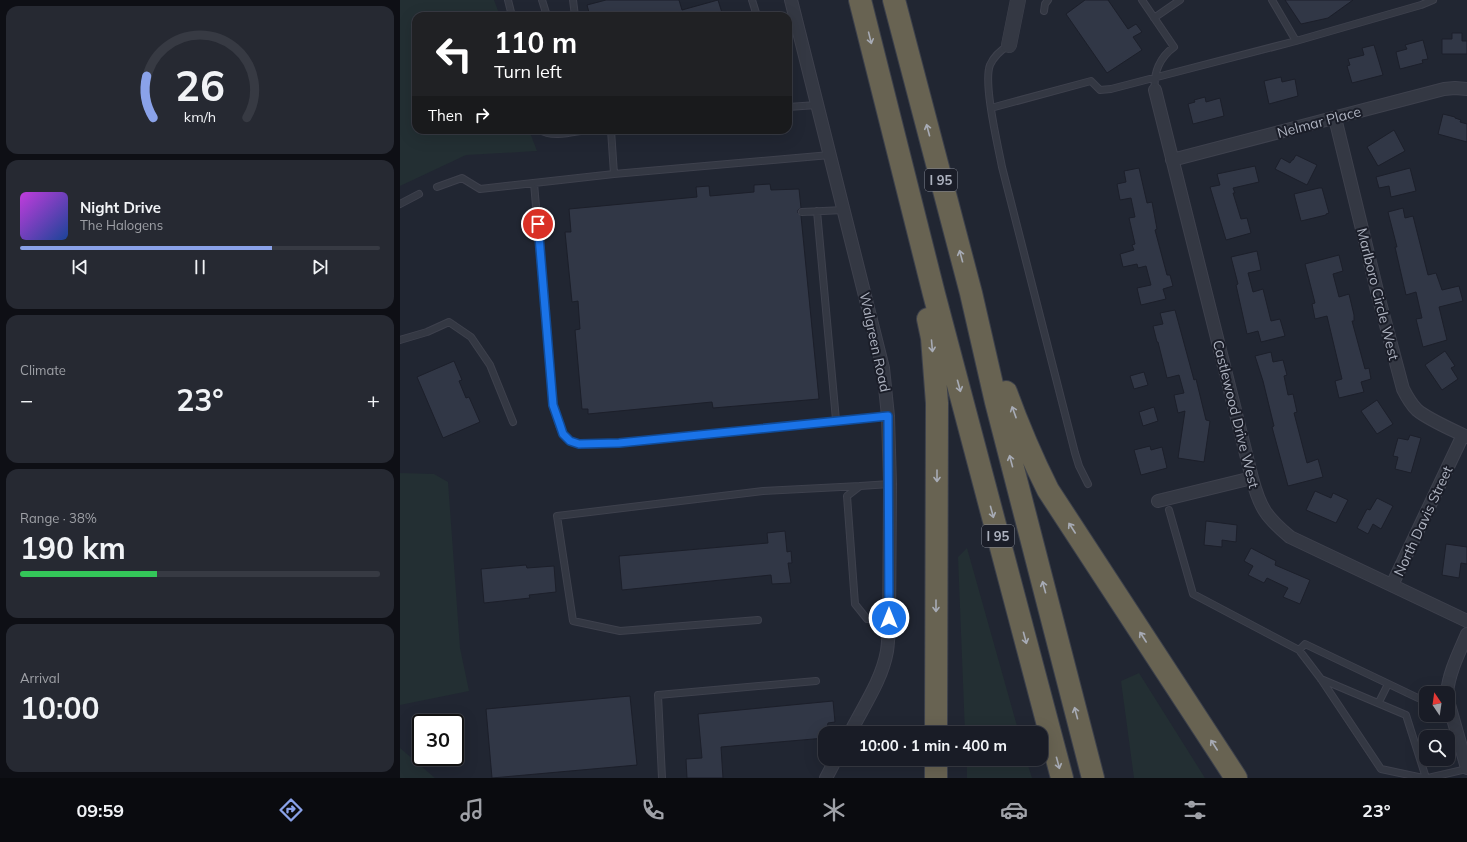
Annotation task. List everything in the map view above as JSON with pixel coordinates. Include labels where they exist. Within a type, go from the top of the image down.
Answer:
[{"type":"highway","name":"I 95","points":[[860,0],[902,170],[1062,778]]},
{"type":"highway","name":"I 95","points":[[894,0],[971,293],[996,402],[1093,778]]},
{"type":"highway","points":[[902,170],[932,338],[935,369],[937,403],[936,726]]},
{"type":"highway","points":[[971,293],[1021,432],[1048,490],[1236,778]]},
{"type":"highway","points":[[936,766],[936,778]]},
{"type":"street","name":"Walgreen Road","points":[[791,0],[883,368],[888,416],[890,484],[889,618],[887,651],[883,666],[853,726]]},
{"type":"street","points":[[1009,45],[1018,0]]},
{"type":"street","name":"Castlewood Drive West","points":[[1154,84],[1252,478],[1263,510],[1278,528],[1290,537],[1467,621]]},
{"type":"street","name":"Nelmar Place","points":[[1172,160],[1444,89],[1467,89]]},
{"type":"street","name":"Marlboro Circle West","points":[[1335,118],[1379,300],[1403,389],[1417,410],[1465,436]]},
{"type":"street","name":"North Davis Street","points":[[1392,585],[1465,436]]},
{"type":"street","points":[[1158,501],[1252,478]]},
{"type":"street","points":[[1448,686],[1452,670],[1467,634]]},
{"type":"street","points":[[1454,722],[1467,768]]},
{"type":"street","points":[[826,778],[832,766]]},
{"type":"lane","points":[[508,0],[511,12]]},
{"type":"lane","points":[[542,0],[546,12]]},
{"type":"lane","points":[[573,0],[574,12]]},
{"type":"lane","points":[[752,0],[756,12]]},
{"type":"lane","points":[[1044,11],[1045,4],[1048,0]]},
{"type":"lane","points":[[1142,0],[1174,47],[1168,51],[1158,66],[1154,84]]},
{"type":"lane","points":[[1154,18],[1180,0]]},
{"type":"lane","points":[[1272,0],[1296,41]]},
{"type":"lane","points":[[991,108],[1091,81],[1100,90],[1154,84],[1296,41],[1420,6],[1433,0]]},
{"type":"lane","points":[[1009,45],[1000,51],[989,66],[988,76],[991,108],[1002,167],[1073,446],[1079,466],[1088,484]]},
{"type":"lane","points":[[792,107],[817,105]]},
{"type":"lane","points":[[611,134],[614,174]]},
{"type":"lane","points":[[437,187],[462,178],[480,189],[614,174],[830,155]]},
{"type":"lane","points":[[534,183],[553,405],[563,434],[570,441],[579,444],[619,443],[836,420],[888,416]]},
{"type":"lane","points":[[400,204],[419,194]]},
{"type":"lane","points":[[802,212],[844,210]]},
{"type":"lane","points":[[817,211],[836,420]]},
{"type":"lane","points":[[400,340],[427,332],[449,322],[471,337],[490,365],[513,422]]},
{"type":"lane","points":[[758,620],[620,631],[573,621],[557,516],[763,491],[890,484]]},
{"type":"lane","points":[[860,486],[847,496],[855,604],[867,619],[889,618]]},
{"type":"lane","points":[[1169,510],[1193,594],[1299,650],[1321,679],[1381,769],[1426,778],[1467,768]]},
{"type":"lane","points":[[1299,650],[1305,644],[1419,698]]},
{"type":"lane","points":[[1321,679],[1406,714],[1426,778]]},
{"type":"lane","points":[[662,778],[658,695],[816,681]]},
{"type":"lane","points":[[1379,702],[1388,684]]},
{"type":"shaded area","points":[[400,0],[494,0],[498,12],[412,12],[412,134],[531,134],[537,151],[466,155],[400,186]]},
{"type":"shaded area","points":[[400,473],[434,474],[448,482],[460,648],[469,691],[400,705]]},
{"type":"shaded area","points":[[967,548],[1017,726],[965,726],[958,557]]},
{"type":"shaded area","points":[[1139,673],[1205,778],[1134,778],[1121,681]]},
{"type":"shaded area","points":[[400,748],[412,758],[412,766],[421,766],[435,778],[400,778]]},
{"type":"shaded area","points":[[967,766],[1028,766],[1032,778],[967,778]]},
{"type":"building","points":[[606,0],[679,0],[682,10],[718,0],[722,12],[589,12],[587,5]]},
{"type":"building","points":[[1085,0],[1108,0],[1128,29],[1136,24],[1142,32],[1133,37],[1142,50],[1107,73],[1066,14]]},
{"type":"building","points":[[1285,0],[1353,0],[1328,18],[1301,24]]},
{"type":"building","points":[[1452,33],[1462,33],[1462,41],[1467,41],[1467,54],[1442,54],[1442,39],[1452,39]]},
{"type":"building","points":[[1423,40],[1428,59],[1422,60],[1423,63],[1400,69],[1396,52],[1407,49],[1405,45]]},
{"type":"building","points":[[1374,45],[1383,75],[1352,83],[1347,66],[1350,65],[1348,59],[1364,55],[1362,48]]},
{"type":"building","points":[[1281,77],[1282,82],[1295,79],[1298,96],[1269,104],[1264,81]]},
{"type":"building","points":[[1205,97],[1206,102],[1220,98],[1224,116],[1193,124],[1188,104],[1195,102],[1194,100]]},
{"type":"building","points":[[1443,114],[1455,117],[1461,120],[1460,122],[1467,124],[1467,142],[1438,134]]},
{"type":"building","points":[[1394,130],[1405,151],[1378,166],[1367,147]]},
{"type":"building","points":[[1296,155],[1317,165],[1307,185],[1275,169],[1281,158],[1290,163]]},
{"type":"building","points":[[1255,166],[1259,182],[1233,188],[1235,193],[1233,193],[1241,219],[1247,218],[1251,233],[1226,240],[1210,187],[1220,185],[1217,174]]},
{"type":"building","points":[[1139,168],[1147,203],[1152,202],[1157,229],[1155,230],[1167,275],[1170,275],[1173,286],[1163,289],[1166,299],[1141,305],[1137,288],[1151,285],[1146,266],[1138,268],[1137,264],[1123,267],[1120,254],[1134,250],[1132,245],[1135,244],[1129,218],[1135,217],[1131,198],[1120,200],[1117,184],[1126,182],[1124,171]]},
{"type":"building","points":[[1410,168],[1416,191],[1391,197],[1389,186],[1379,188],[1376,177]]},
{"type":"building","points":[[770,184],[771,190],[799,189],[801,208],[798,210],[798,213],[801,216],[819,399],[713,408],[712,402],[588,414],[588,409],[582,409],[575,330],[580,329],[578,301],[572,302],[565,232],[571,232],[569,209],[697,197],[696,187],[709,186],[710,196],[754,192],[754,185]]},
{"type":"building","points":[[1322,188],[1329,213],[1301,221],[1294,194]]},
{"type":"building","points":[[1403,208],[1405,218],[1413,216],[1428,275],[1436,273],[1442,290],[1459,286],[1463,301],[1439,307],[1447,340],[1423,347],[1416,319],[1422,318],[1416,292],[1406,295],[1395,247],[1397,247],[1388,212]]},
{"type":"building","points":[[1257,251],[1261,270],[1248,273],[1253,292],[1263,289],[1271,321],[1280,319],[1285,336],[1261,342],[1258,331],[1247,334],[1236,285],[1238,284],[1231,257]]},
{"type":"building","points":[[1339,255],[1343,271],[1333,274],[1339,297],[1349,294],[1354,315],[1354,321],[1352,321],[1365,369],[1369,368],[1371,379],[1361,382],[1364,392],[1339,398],[1335,381],[1342,379],[1327,316],[1315,319],[1312,304],[1315,303],[1305,264]]},
{"type":"building","points":[[1175,310],[1194,380],[1196,379],[1206,420],[1210,421],[1204,462],[1178,458],[1185,411],[1178,413],[1174,395],[1184,393],[1179,375],[1167,378],[1153,326],[1163,324],[1160,313]]},
{"type":"building","points":[[1445,351],[1455,366],[1451,368],[1458,379],[1442,390],[1425,365]]},
{"type":"building","points":[[1271,352],[1273,362],[1283,360],[1287,375],[1284,376],[1288,395],[1293,394],[1297,412],[1294,413],[1307,463],[1318,459],[1323,477],[1288,486],[1272,427],[1274,426],[1263,381],[1255,356]]},
{"type":"building","points":[[454,361],[462,380],[459,381],[466,398],[469,397],[480,422],[443,438],[417,377]]},
{"type":"building","points":[[1144,372],[1148,385],[1134,389],[1130,376]]},
{"type":"building","points":[[1377,400],[1393,424],[1377,434],[1361,411]]},
{"type":"building","points":[[1154,407],[1158,421],[1143,426],[1139,412]]},
{"type":"building","points":[[1410,435],[1421,438],[1411,473],[1395,469],[1398,457],[1393,456],[1398,438],[1408,440]]},
{"type":"building","points":[[1150,446],[1151,450],[1162,447],[1167,468],[1141,475],[1134,450]]},
{"type":"building","points":[[1315,491],[1331,498],[1333,493],[1348,500],[1336,523],[1306,510]]},
{"type":"building","points":[[1377,498],[1393,506],[1381,529],[1373,524],[1368,534],[1357,528],[1367,509],[1370,510]]},
{"type":"building","points":[[1206,521],[1237,525],[1236,542],[1222,540],[1222,547],[1204,545]]},
{"type":"building","points":[[785,531],[787,552],[791,551],[792,563],[788,563],[791,583],[772,584],[771,575],[622,590],[619,556],[768,543],[767,533]]},
{"type":"building","points":[[1446,544],[1467,547],[1467,564],[1461,563],[1459,578],[1442,575]]},
{"type":"building","points":[[1251,548],[1276,561],[1275,565],[1310,580],[1300,604],[1283,597],[1288,588],[1267,578],[1264,583],[1248,575],[1253,566],[1244,561]]},
{"type":"building","points":[[526,565],[527,568],[554,566],[556,592],[529,595],[530,598],[484,603],[481,569]]},
{"type":"building","points":[[630,696],[637,765],[492,778],[486,709]]},
{"type":"building","points":[[833,701],[835,722],[828,723],[827,726],[818,726],[818,739],[721,747],[723,778],[687,778],[686,759],[702,758],[698,714]]},
{"type":"route","points":[[538,224],[553,405],[563,434],[570,441],[579,444],[619,443],[836,420],[888,416],[890,484],[889,618]]}]
